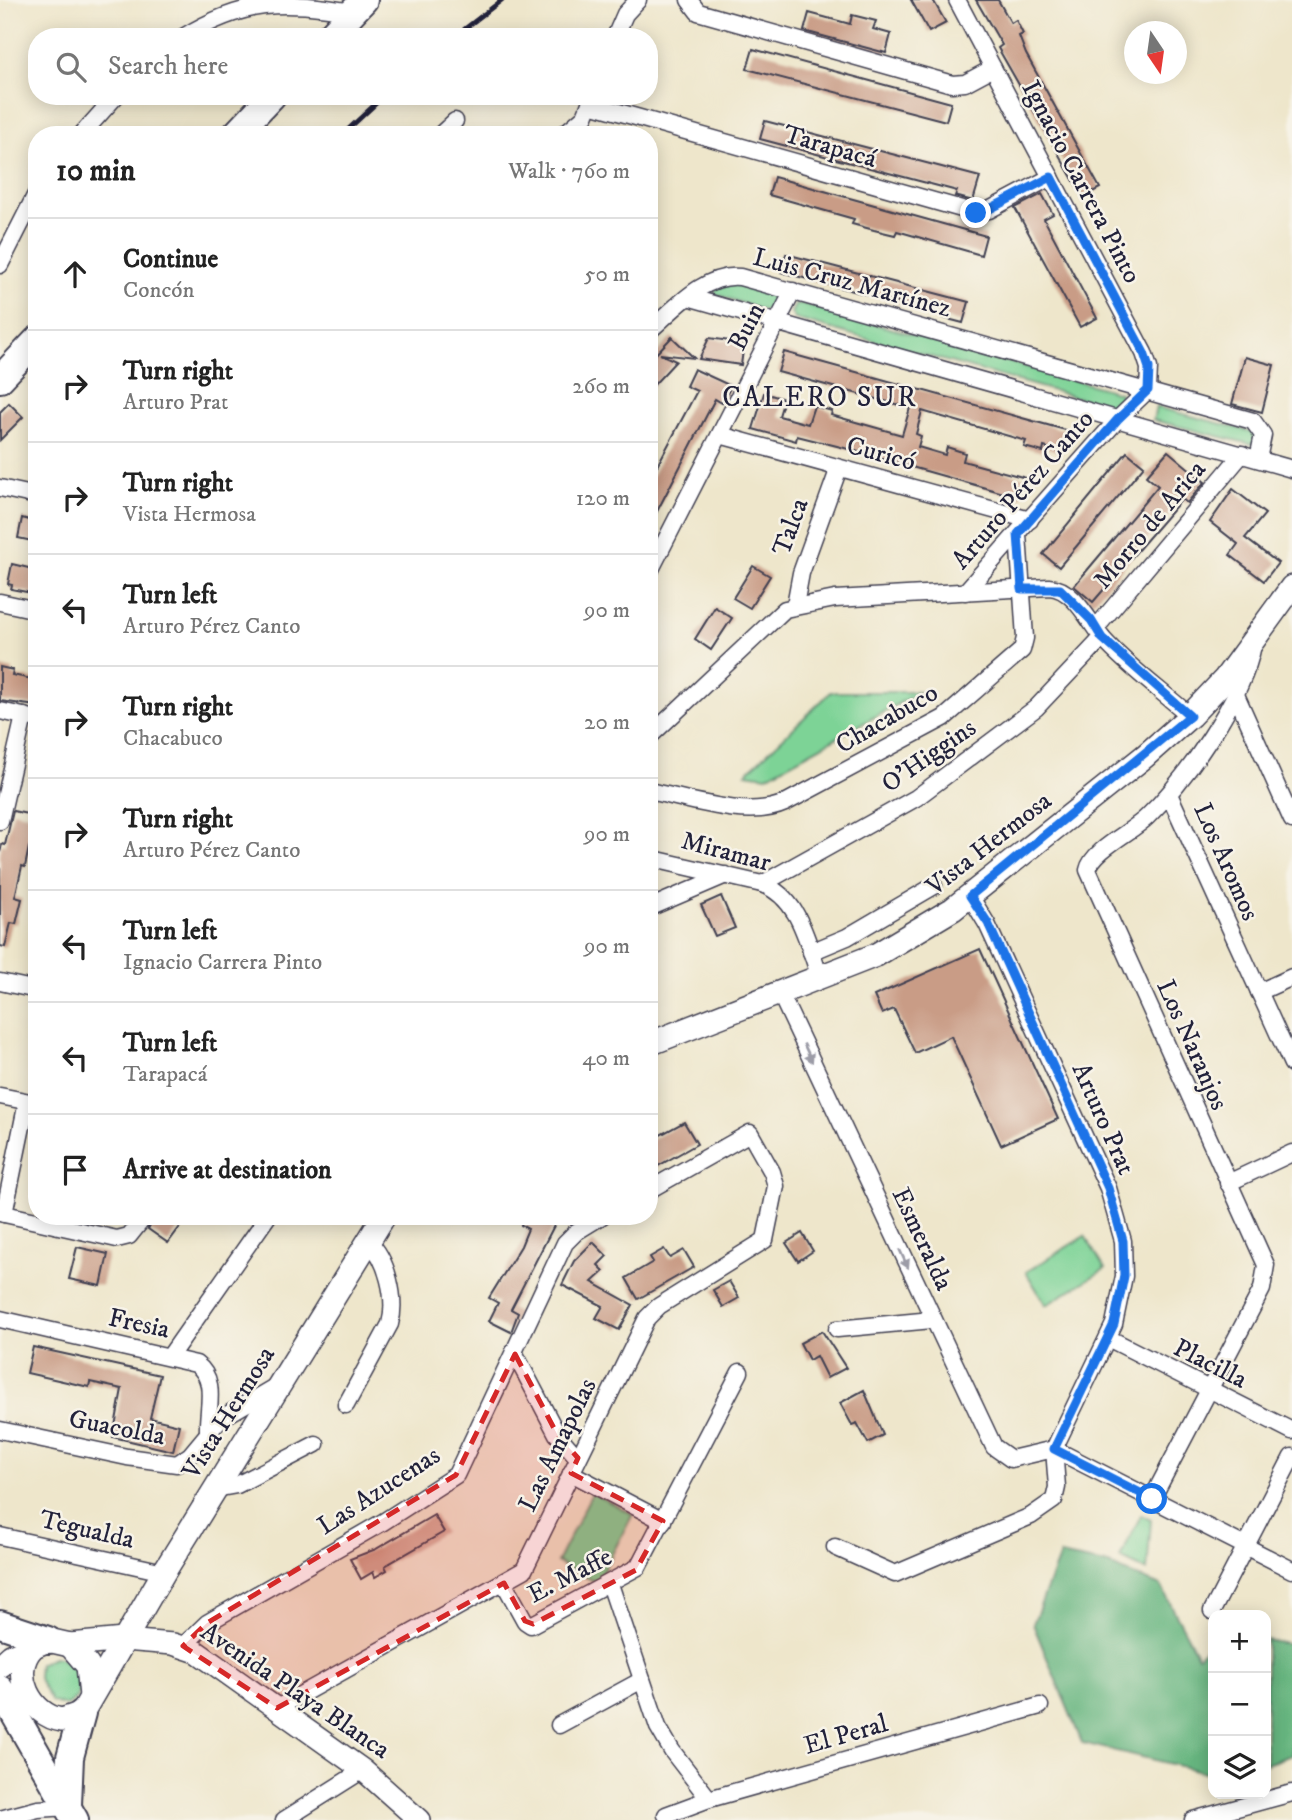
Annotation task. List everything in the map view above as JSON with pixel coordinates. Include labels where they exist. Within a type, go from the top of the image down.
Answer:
[{"type":"main road","points":[[337,28],[358,6]]},
{"type":"main road","points":[[243,126],[263,105]]},
{"type":"main road","points":[[0,379],[28,349]]},
{"type":"main road","name":"Vista Hermosa","points":[[658,1040],[884,951],[970,896],[1190,716],[1225,679],[1292,587]]},
{"type":"main road","name":"Vista Hermosa","points":[[77,1710],[124,1640],[378,1225]]},
{"type":"main road","points":[[0,1624],[50,1644],[88,1667],[77,1710],[70,1757],[71,1814]]},
{"type":"main road","points":[[0,1666],[11,1656],[50,1644],[124,1640]]},
{"type":"main road","points":[[50,1644],[22,1663],[22,1681],[39,1710],[77,1710]]},
{"type":"main road","points":[[0,1689],[9,1721],[71,1814]]},
{"type":"main road","points":[[9,1721],[77,1710]]},
{"type":"street","points":[[619,28],[625,14],[638,0]]},
{"type":"street","points":[[689,0],[698,12],[951,84],[965,83],[993,68]]},
{"type":"street","name":"Ignacio Carrera Pinto","points":[[957,0],[1144,353],[1149,368],[1148,390]]},
{"type":"street","points":[[197,28],[229,8],[248,1],[358,6]]},
{"type":"street","points":[[89,126],[108,105]]},
{"type":"street","points":[[574,126],[581,120],[589,105]]},
{"type":"street","name":"Tarapacá","points":[[609,105],[976,213],[984,212],[1051,177]]},
{"type":"street","points":[[449,126],[454,121]]},
{"type":"street","points":[[0,265],[28,210]]},
{"type":"street","name":"Luis Cruz Martínez","points":[[658,323],[710,281],[728,276],[793,291],[1253,421],[1263,435],[1250,457]]},
{"type":"street","name":"Buin","points":[[658,556],[793,291]]},
{"type":"street","points":[[688,297],[1292,469]]},
{"type":"street","name":"Arturo Pérez Canto","points":[[965,592],[1118,419],[1148,390]]},
{"type":"street","name":"Curicó","points":[[720,435],[1030,520]]},
{"type":"street","name":"Morro de Arica","points":[[1099,633],[1250,457]]},
{"type":"street","name":"Talca","points":[[795,605],[801,573],[839,468]]},
{"type":"street","points":[[0,488],[28,494]]},
{"type":"street","name":"Chacabuco","points":[[658,794],[750,811],[768,810],[918,732],[957,707],[1020,654],[1025,638],[1018,534]]},
{"type":"street","name":"Arturo Pérez Canto","points":[[658,728],[773,617],[795,605],[835,599],[1022,589],[1060,589],[1099,633],[1190,716]]},
{"type":"street","points":[[0,602],[28,608]]},
{"type":"street","name":"O'Higgins","points":[[762,884],[896,810],[926,790],[1036,708],[1099,633]]},
{"type":"street","name":"Los Naranjos","points":[[1152,1499],[1262,1289],[1267,1273],[1264,1258],[1088,870],[1093,858],[1138,826],[1169,794],[1237,697],[1254,641]]},
{"type":"street","points":[[1237,697],[1292,820]]},
{"type":"street","points":[[0,711],[28,718]]},
{"type":"street","points":[[0,821],[28,725]]},
{"type":"street","name":"Los Aromos","points":[[1169,794],[1292,1065]]},
{"type":"street","name":"Miramar","points":[[658,860],[762,884],[778,892],[791,904],[820,977]]},
{"type":"street","points":[[658,904],[726,876]]},
{"type":"street","points":[[811,952],[847,937],[934,886]]},
{"type":"street","name":"Arturo Prat","points":[[970,896],[988,923],[1115,1205],[1123,1241],[1124,1276],[1118,1309],[1108,1338],[1054,1449]]},
{"type":"street","points":[[1259,992],[1292,977]]},
{"type":"street","points":[[0,982],[28,988]]},
{"type":"street","name":"Esmeralda","points":[[779,991],[994,1447],[1010,1459],[1054,1449]]},
{"type":"street","points":[[0,1096],[28,1102]]},
{"type":"street","points":[[28,1118],[2,1213],[28,1219]]},
{"type":"street","name":"Las Amapolas","points":[[277,1708],[519,1574],[527,1565],[651,1313],[765,1240],[776,1186],[772,1172],[750,1133],[658,1185]]},
{"type":"street","points":[[1228,1183],[1292,1153]]},
{"type":"street","points":[[55,1225],[117,1239],[129,1236],[138,1225]]},
{"type":"street","points":[[170,1356],[262,1225]]},
{"type":"street","name":"Las Azucenas","points":[[183,1646],[207,1623],[383,1522],[452,1479],[464,1463],[515,1354],[516,1343],[565,1243],[577,1225]]},
{"type":"street","points":[[346,1405],[390,1324],[393,1313],[382,1259],[368,1241]]},
{"type":"street","name":"Fresia","points":[[0,1319],[196,1363],[206,1373],[210,1390],[208,1431]]},
{"type":"street","points":[[837,1329],[932,1320]]},
{"type":"street","name":"Placilla","points":[[1108,1338],[1207,1391],[1292,1431]]},
{"type":"street","points":[[515,1354],[575,1466],[663,1521],[740,1372]]},
{"type":"street","name":"Guacolda","points":[[0,1430],[172,1464],[186,1459],[208,1431],[233,1409],[280,1384]]},
{"type":"street","points":[[215,1489],[237,1485],[316,1444]]},
{"type":"street","points":[[1054,1449],[1292,1570]]},
{"type":"street","points":[[835,1547],[895,1574],[971,1543],[1031,1516],[1054,1500],[1057,1487],[1054,1449]]},
{"type":"street","points":[[1213,1610],[1292,1457]]},
{"type":"street","name":"E. Maffe","points":[[504,1583],[525,1621],[531,1625],[638,1567],[663,1521]]},
{"type":"street","name":"Tegualda","points":[[0,1535],[164,1572]]},
{"type":"street","points":[[610,1584],[642,1680],[666,1741],[709,1799]]},
{"type":"street","name":"Avenida Playa Blanca","points":[[124,1640],[183,1646],[207,1659],[363,1770],[419,1820]]},
{"type":"street","points":[[559,1725],[642,1680]]},
{"type":"street","name":"El Peral","points":[[666,1815],[709,1799],[1040,1706]]},
{"type":"street","points":[[285,1820],[363,1770]]},
{"type":"street","points":[[1192,1820],[1292,1793]]},
{"type":"street","points":[[0,1819],[40,1814],[71,1814]]},
{"type":"highlighted area","points":[[515,1354],[557,1434],[578,1458],[571,1473],[663,1521],[636,1570],[533,1624],[525,1621],[504,1583],[277,1708],[183,1646],[207,1623],[456,1475]]},
{"type":"green space","points":[[735,283],[771,293],[777,303],[774,308],[765,311],[715,294],[716,288]]},
{"type":"green space","points":[[804,304],[1120,393],[1121,399],[1108,406],[795,319],[791,313],[795,305]]},
{"type":"green space","points":[[1156,407],[1257,433],[1254,445],[1153,420]]},
{"type":"green space","points":[[831,692],[920,692],[767,776],[746,773]]},
{"type":"green space","points":[[1085,1236],[1105,1269],[1046,1305],[1026,1272]]},
{"type":"green space","points":[[592,1493],[633,1514],[597,1583],[557,1562]]},
{"type":"green space","points":[[1141,1515],[1151,1520],[1147,1571],[1120,1558]]},
{"type":"green space","points":[[1060,1555],[1106,1564],[1161,1586],[1198,1656],[1208,1645],[1208,1773],[1082,1743],[1033,1624]]},
{"type":"green space","points":[[1271,1641],[1292,1645],[1292,1755],[1271,1762]]},
{"type":"green space","points":[[53,1657],[71,1665],[77,1677],[77,1697],[67,1706],[52,1702],[38,1678],[39,1664]]},
{"type":"building","points":[[911,0],[933,0],[946,23],[929,32]]},
{"type":"building","points":[[976,0],[998,0],[1011,23],[1016,20],[1023,34],[1019,36],[1026,54],[1100,188],[1083,197],[998,48],[1002,45]]},
{"type":"building","points":[[809,13],[850,24],[852,15],[876,21],[873,29],[891,34],[886,53],[804,31]]},
{"type":"building","points":[[753,49],[951,103],[946,121],[747,69]]},
{"type":"building","points":[[765,121],[980,177],[973,201],[955,196],[957,191],[760,139]]},
{"type":"building","points":[[774,177],[986,236],[981,255],[897,231],[895,235],[852,224],[854,219],[769,195]]},
{"type":"building","points":[[1042,194],[1053,214],[1044,219],[1097,318],[1080,327],[1015,208]]},
{"type":"building","points":[[786,254],[969,302],[963,323],[944,318],[945,315],[781,272]]},
{"type":"building","points":[[672,337],[694,358],[660,354],[676,361],[658,380],[658,352]]},
{"type":"building","points":[[709,338],[744,343],[741,365],[699,359]]},
{"type":"building","points":[[784,352],[1069,431],[1062,452],[1044,447],[1043,452],[1024,447],[1026,441],[922,411],[916,434],[921,436],[918,447],[945,455],[947,447],[965,453],[963,461],[1026,478],[1021,498],[841,447],[797,436],[796,441],[753,429],[764,393],[784,399],[779,416],[808,424],[814,406],[832,411],[831,415],[902,435],[910,408],[778,372]]},
{"type":"building","points":[[1245,357],[1274,365],[1262,412],[1232,404]]},
{"type":"building","points":[[694,369],[731,386],[722,403],[715,399],[658,510],[658,464],[697,391],[686,386]]},
{"type":"building","points":[[9,403],[23,417],[0,440],[0,412]]},
{"type":"building","points":[[1168,451],[1205,482],[1187,503],[1182,499],[1093,602],[1074,586],[1158,486],[1146,476]]},
{"type":"building","points":[[1127,452],[1144,466],[1059,567],[1043,554]]},
{"type":"building","points":[[1233,489],[1265,514],[1245,538],[1278,563],[1264,581],[1230,555],[1238,544],[1210,522]]},
{"type":"building","points":[[22,518],[28,520],[28,540],[18,538]]},
{"type":"building","points":[[12,564],[28,568],[28,592],[11,589],[12,585],[8,584]]},
{"type":"building","points":[[753,566],[770,576],[750,608],[733,598]]},
{"type":"building","points":[[715,607],[732,618],[711,650],[695,639]]},
{"type":"building","points":[[0,667],[13,670],[12,675],[28,678],[28,705],[0,701]]},
{"type":"building","points":[[13,811],[28,814],[28,852],[15,897],[22,899],[16,924],[11,923],[5,947],[0,946],[0,853],[2,844],[5,845]]},
{"type":"building","points":[[721,896],[735,928],[715,936],[701,905]]},
{"type":"building","points":[[980,949],[1058,1119],[1001,1145],[951,1036],[915,1053],[894,1009],[882,1014],[874,996]]},
{"type":"building","points":[[684,1122],[697,1144],[658,1166],[658,1136]]},
{"type":"building","points":[[150,1225],[181,1225],[168,1243],[148,1229]]},
{"type":"building","points":[[521,1225],[554,1225],[511,1309],[518,1313],[511,1332],[489,1321],[498,1303],[489,1298],[521,1246],[528,1229]]},
{"type":"building","points":[[802,1233],[813,1251],[798,1261],[786,1243]]},
{"type":"building","points":[[593,1242],[607,1256],[598,1265],[604,1271],[592,1282],[633,1305],[619,1330],[596,1318],[603,1306],[562,1285],[574,1261]]},
{"type":"building","points":[[77,1247],[108,1254],[101,1286],[69,1279]]},
{"type":"building","points":[[664,1249],[670,1258],[684,1250],[694,1267],[638,1299],[626,1278],[653,1262],[650,1257]]},
{"type":"building","points":[[729,1281],[739,1298],[723,1307],[713,1290]]},
{"type":"building","points":[[822,1331],[846,1368],[827,1378],[816,1356],[809,1360],[800,1343]]},
{"type":"building","points":[[33,1347],[160,1375],[150,1418],[179,1425],[173,1451],[113,1437],[122,1389],[90,1382],[89,1387],[27,1373]]},
{"type":"building","points":[[864,1390],[883,1435],[868,1443],[857,1423],[852,1425],[840,1403]]},
{"type":"building","points":[[434,1515],[444,1532],[385,1566],[387,1570],[375,1577],[373,1572],[361,1579],[350,1559],[376,1549]]},
{"type":"railway","points":[[466,28],[502,0]]},
{"type":"railway","points":[[352,126],[374,105]]},
{"type":"district","name":"CALERO SUR","points":[[820,397]]},
{"type":"route","points":[[976,213],[984,212],[1051,177],[1144,353],[1149,368],[1148,390],[1118,419],[1018,534],[1022,589],[1060,589],[1091,620],[1102,638],[1190,716],[1145,756],[970,896],[988,923],[1108,1188],[1115,1205],[1123,1241],[1124,1276],[1114,1324],[1054,1449],[1152,1499]]}]
